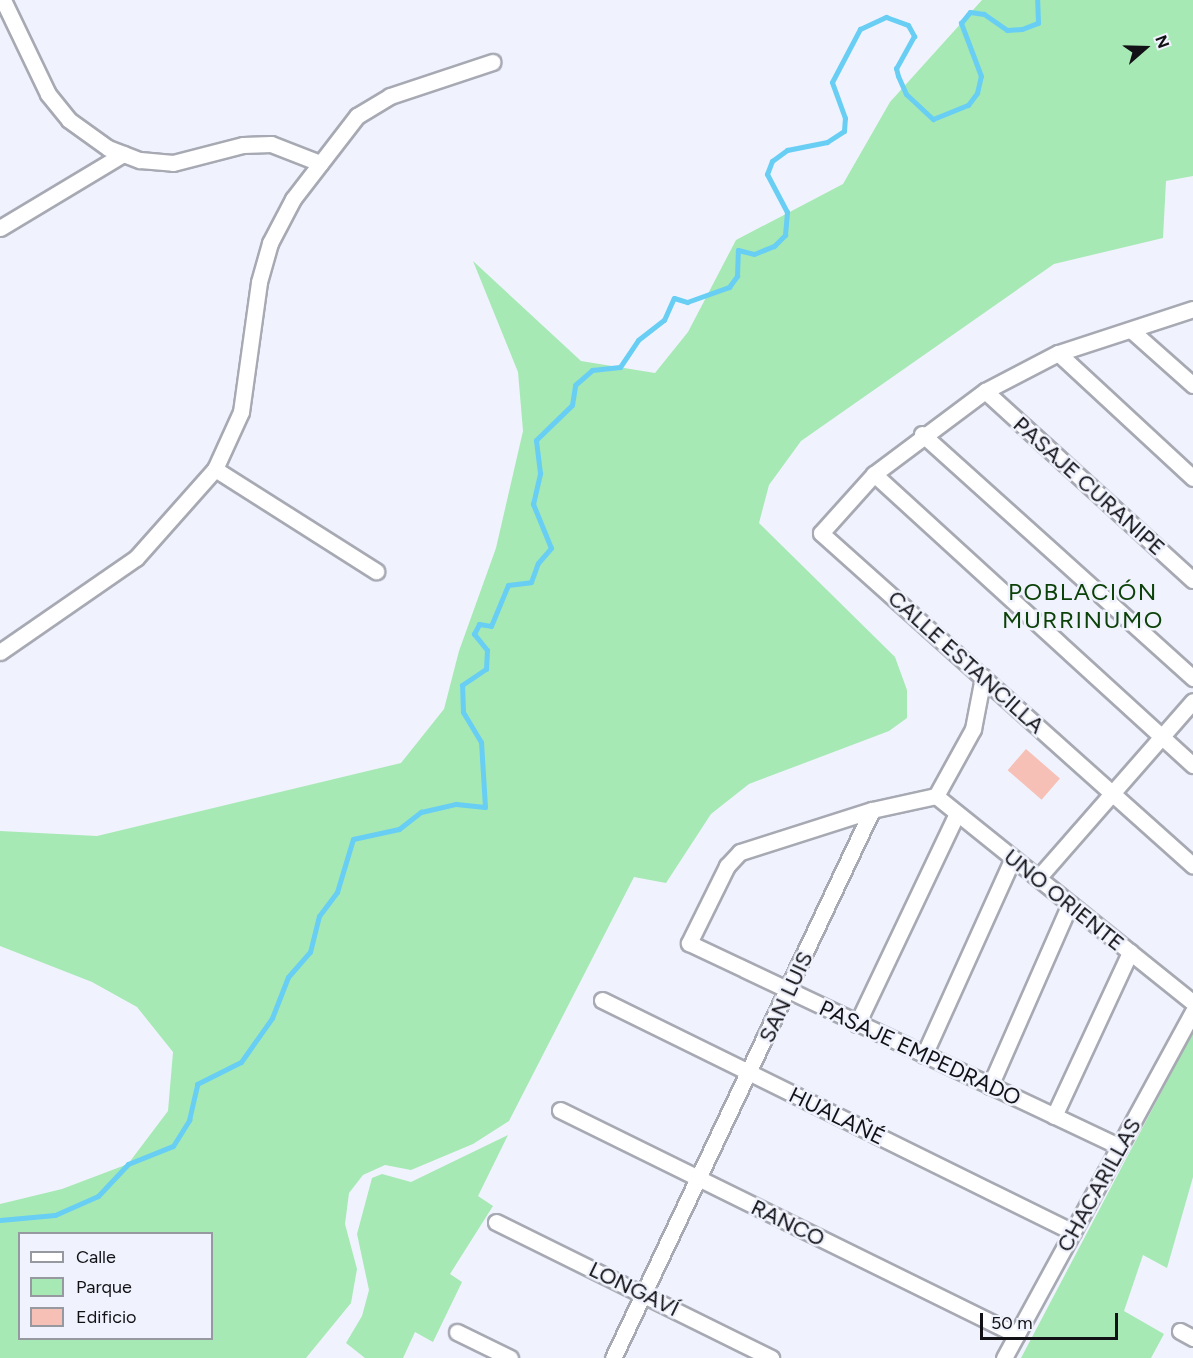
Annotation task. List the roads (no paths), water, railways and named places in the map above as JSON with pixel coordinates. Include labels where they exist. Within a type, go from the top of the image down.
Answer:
[{"type":"street","points":[[3,0],[58,108],[88,135],[123,154],[156,162],[187,162],[257,144],[284,148],[320,164]]},
{"type":"street","points":[[0,652],[136,558],[215,469],[241,412],[260,282],[270,243],[293,199],[357,116],[372,105],[492,62]]},
{"type":"street","points":[[0,228],[123,154]]},
{"type":"street","points":[[1193,309],[1058,353],[986,391],[922,434],[874,474],[1193,765]]},
{"type":"street","points":[[1131,330],[1193,385]]},
{"type":"street","points":[[1058,353],[1193,478]]},
{"type":"street","name":"PASAJE CURANIPE","points":[[986,391],[1193,580]]},
{"type":"street","points":[[922,434],[1193,678]]},
{"type":"street","points":[[215,469],[376,571]]},
{"type":"street","name":"CALLE ESTANCILLA","points":[[874,474],[821,533],[1193,866]]},
{"type":"street","points":[[873,810],[936,796],[973,729],[983,677]]},
{"type":"street","points":[[1038,878],[1111,791],[1193,700]]},
{"type":"street","name":"UNO ORIENTE","points":[[936,796],[1193,1003]]},
{"type":"street","name":"PASAJE EMPEDRADO","points":[[873,810],[740,852],[726,866],[689,944],[1119,1146]]},
{"type":"street","name":"SAN LUIS","points":[[614,1358],[873,810]]},
{"type":"street","points":[[857,1024],[957,813]]},
{"type":"street","points":[[924,1055],[1012,858]]},
{"type":"street","points":[[990,1086],[1070,904]]},
{"type":"street","points":[[1054,1116],[1130,952]]},
{"type":"street","name":"HUALAÑÉ","points":[[602,1000],[1073,1232]]},
{"type":"street","name":"CHACARILLAS","points":[[1004,1358],[1193,1012]]},
{"type":"street","name":"RANCO","points":[[560,1110],[1017,1335]]},
{"type":"street","name":"LONGAVÍ","points":[[496,1222],[645,1293],[771,1358]]},
{"type":"street","points":[[457,1332],[510,1358]]},
{"type":"waterway","points":[[0,1220],[55,1215],[98,1196],[128,1164],[173,1146],[189,1120],[197,1084],[241,1062],[272,1018],[288,977],[310,952],[319,916],[337,892],[353,839],[399,829],[421,812],[456,804],[485,807],[481,742],[463,712],[462,685],[486,669],[487,650],[474,634],[479,624],[491,626],[508,585],[531,582],[538,563],[551,548],[533,504],[540,473],[536,440],[572,405],[575,385],[592,370],[620,367],[638,340],[664,320],[674,298],[687,302],[729,287],[737,276],[738,250],[754,254],[774,246],[785,235],[787,212],[767,174],[772,161],[787,150],[827,142],[844,131],[845,118],[832,82],[860,29],[886,17],[908,25],[914,36],[896,68],[898,76],[906,94],[933,119],[968,105],[977,93],[981,76],[961,23],[970,12],[984,14],[1007,30],[1022,29],[1038,23],[1037,0]]},
{"type":"district","name":"POBLACIÓN MURRINUMO","points":[[1083,606]]}]
